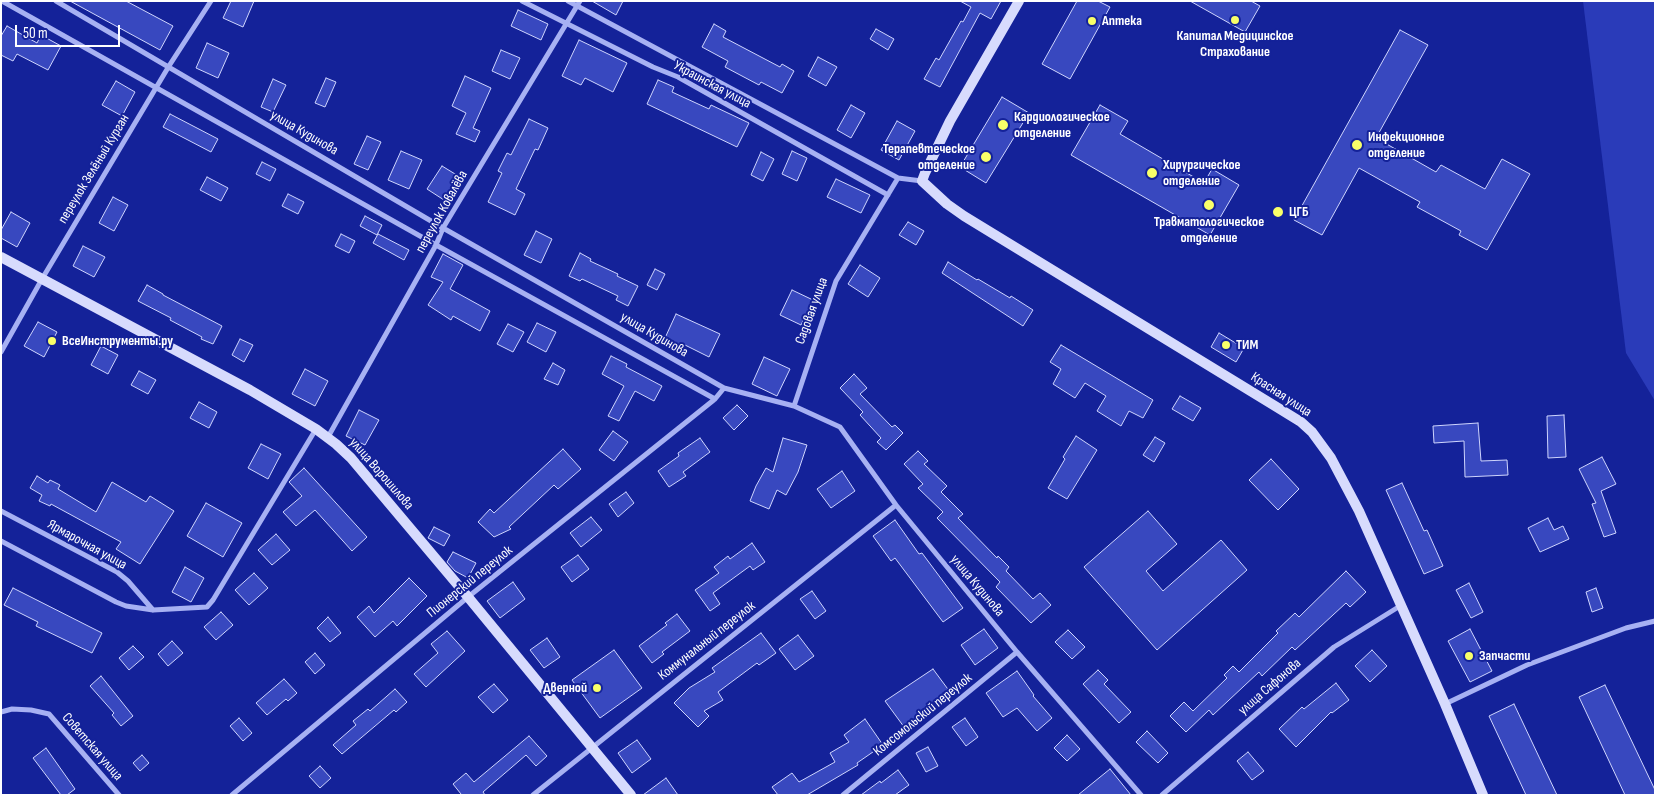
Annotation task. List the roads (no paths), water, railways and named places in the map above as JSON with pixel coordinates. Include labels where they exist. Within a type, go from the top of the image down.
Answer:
[{"type":"street","name":"улица Кудинова","points":[[2,1],[436,245],[715,399]]},
{"type":"street","name":"улица Кудинова","points":[[56,1],[443,228],[724,388],[794,406],[840,427],[896,505],[1017,652],[1141,795]]},
{"type":"street","name":"переулок Зелёный Курган","points":[[1,352],[42,279],[169,66],[211,1]]},
{"type":"street","name":"Украинская улица","points":[[522,1],[653,68],[678,77],[888,195]]},
{"type":"street","name":"Украинская улица","points":[[568,1],[579,4],[898,178],[922,181]]},
{"type":"street","points":[[922,181],[950,122],[1018,1]]},
{"type":"street","name":"переулок Ковалёва","points":[[328,437],[436,245],[443,228],[579,4]]},
{"type":"street","name":"Садовая улица","points":[[794,406],[836,281],[898,178]]},
{"type":"street","name":"Красная улица","points":[[922,181],[947,204],[1007,244],[1195,356],[1301,422],[1322,444],[1335,464],[1359,511],[1445,704],[1480,793]]},
{"type":"street","name":"улица Ворошилова","points":[[1,257],[241,386],[328,437],[351,458],[631,795]]},
{"type":"street","name":"Пионерский переулок","points":[[232,795],[468,597],[715,399],[724,388]]},
{"type":"street","points":[[1,541],[126,606],[153,610],[207,607],[316,429]]},
{"type":"street","name":"Коммунальный переулок","points":[[533,795],[896,505]]},
{"type":"street","name":"Ярмарочная улица","points":[[1,511],[117,572],[128,581],[153,610]]},
{"type":"street","name":"улица Сафонова","points":[[1162,795],[1334,647],[1400,606]]},
{"type":"street","points":[[1445,704],[1527,665],[1618,631],[1655,621]]},
{"type":"street","name":"Комсомольский переулок","points":[[842,795],[1017,652]]},
{"type":"street","name":"Советская улица","points":[[1,712],[12,709],[31,710],[49,714],[119,795]]},
{"type":"place","name":"Капитал Медицинское Страхование","points":[[1235,20]]},
{"type":"place","name":"Аптека","points":[[1092,21]]},
{"type":"place","name":"Кардиологическое отделение","points":[[1003,125]]},
{"type":"place","name":"Инфекционное отделение","points":[[1357,145]]},
{"type":"place","name":"Терапевтеческое отделение","points":[[986,157]]},
{"type":"place","name":"Хирургическое отделение","points":[[1152,173]]},
{"type":"place","name":"Травматологическое отделение","points":[[1209,205]]},
{"type":"place","name":"ЦГБ","points":[[1278,212]]},
{"type":"place","name":"ВсеИнструменты.ру","points":[[52,341]]},
{"type":"place","name":"ТИМ","points":[[1226,345]]},
{"type":"place","name":"Запчасти","points":[[1469,656]]},
{"type":"place","name":"Дверной","points":[[597,688]]}]
